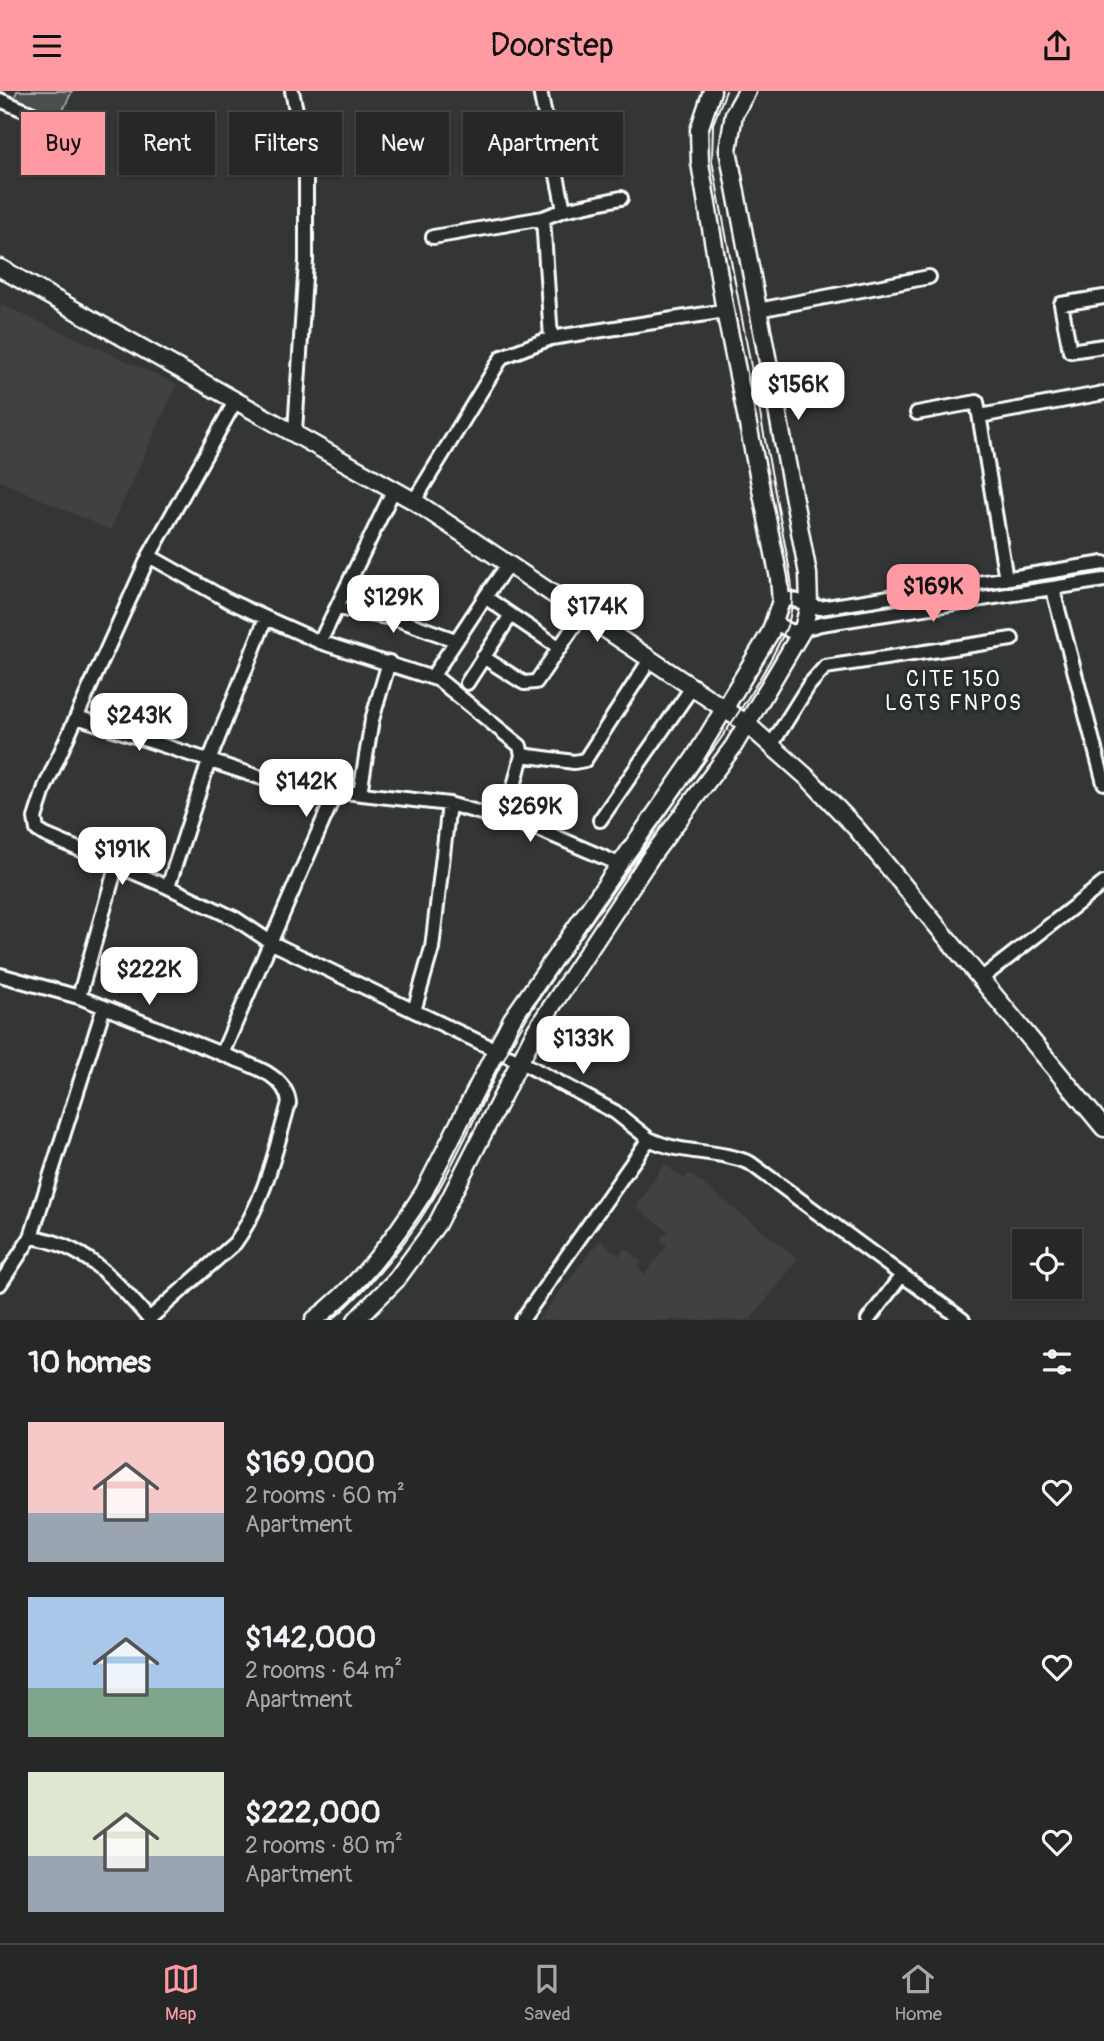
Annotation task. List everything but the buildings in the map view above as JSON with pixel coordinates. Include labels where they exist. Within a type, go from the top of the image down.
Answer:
[{"type":"street","points":[[292,91],[306,158],[306,261],[295,431]]},
{"type":"street","points":[[540,91],[564,210]]},
{"type":"street","points":[[314,1320],[363,1274],[407,1219],[424,1192],[495,1050],[548,965],[695,757],[771,633],[781,601],[779,577],[725,311],[698,147],[703,114],[712,91]]},
{"type":"street","points":[[356,1320],[396,1280],[437,1224],[536,1030],[650,858],[747,723],[803,629],[809,605],[808,574],[728,150],[734,114],[747,91]]},
{"type":"street","points":[[2,99],[30,112]]},
{"type":"street","points":[[433,237],[543,218],[564,210],[621,198]]},
{"type":"street","points":[[543,218],[551,338]]},
{"type":"street","points":[[0,268],[295,431],[414,501],[747,723],[772,744],[856,828],[1104,1128]]},
{"type":"street","points":[[758,310],[929,277]]},
{"type":"street","points":[[1104,297],[1060,304],[1070,351],[1104,346]]},
{"type":"street","points":[[414,501],[495,363],[515,349],[551,338],[725,311]]},
{"type":"street","points":[[980,416],[1104,393]]},
{"type":"street","points":[[236,400],[149,556],[40,800],[35,827],[116,867],[168,887],[236,919],[272,943],[519,1062],[615,1112],[649,1139],[676,1149],[721,1153],[750,1163],[963,1320]]},
{"type":"street","points":[[917,413],[977,402],[1006,579]]},
{"type":"street","points":[[320,642],[394,489]]},
{"type":"street","points":[[149,556],[227,600],[320,642],[432,677],[457,692],[519,744],[522,755],[506,818]]},
{"type":"street","points":[[432,677],[509,563]]},
{"type":"street","points":[[781,601],[791,599],[820,608],[1104,563]]},
{"type":"street","points":[[774,622],[785,631],[803,629],[1104,580]]},
{"type":"street","points":[[1053,590],[1104,783]]},
{"type":"street","points":[[485,597],[560,648]]},
{"type":"street","points":[[337,608],[397,619],[455,641]]},
{"type":"street","points":[[483,657],[520,681],[532,684],[540,679],[583,613]]},
{"type":"street","points":[[467,683],[511,615]]},
{"type":"street","points":[[168,887],[209,761],[266,618]]},
{"type":"street","points":[[772,744],[809,685],[825,667],[1012,639]]},
{"type":"street","points":[[522,755],[574,762],[586,759],[651,658]]},
{"type":"street","points":[[360,793],[372,720],[389,662]]},
{"type":"street","points":[[600,820],[693,686]]},
{"type":"street","points":[[78,717],[284,785],[449,804],[506,818],[619,864]]},
{"type":"street","points":[[222,1054],[336,791]]},
{"type":"street","points":[[414,1011],[431,957],[449,804]]},
{"type":"street","points":[[79,997],[116,867]]},
{"type":"street","points":[[982,978],[1104,883]]},
{"type":"street","points":[[0,975],[79,997],[222,1054],[280,1080],[288,1089],[289,1103],[261,1200],[245,1229],[235,1243],[149,1319],[118,1283],[88,1258],[53,1241],[31,1237]]},
{"type":"street","points":[[0,1284],[31,1237],[104,1007]]},
{"type":"street","points":[[522,1320],[649,1139]]},
{"type":"street","points":[[868,1320],[902,1275]]},
{"type":"shaded area","points":[[17,91],[72,91],[62,112],[48,112],[14,98]]},
{"type":"shaded area","points":[[0,304],[177,384],[110,530],[0,481]]},
{"type":"shaded area","points":[[664,1164],[685,1179],[689,1173],[798,1259],[750,1320],[538,1320],[600,1240],[619,1256],[625,1248],[642,1262],[638,1268],[645,1274],[667,1246],[660,1240],[668,1231],[636,1207]]},
{"type":"tram line","points":[[332,1320],[374,1278],[423,1216],[531,1011],[619,879],[739,712],[788,625],[792,600],[789,566],[712,161],[713,124],[726,91]]},
{"type":"district","name":"CITE 150 LGTS FNPOS","points":[[954,691]]}]
